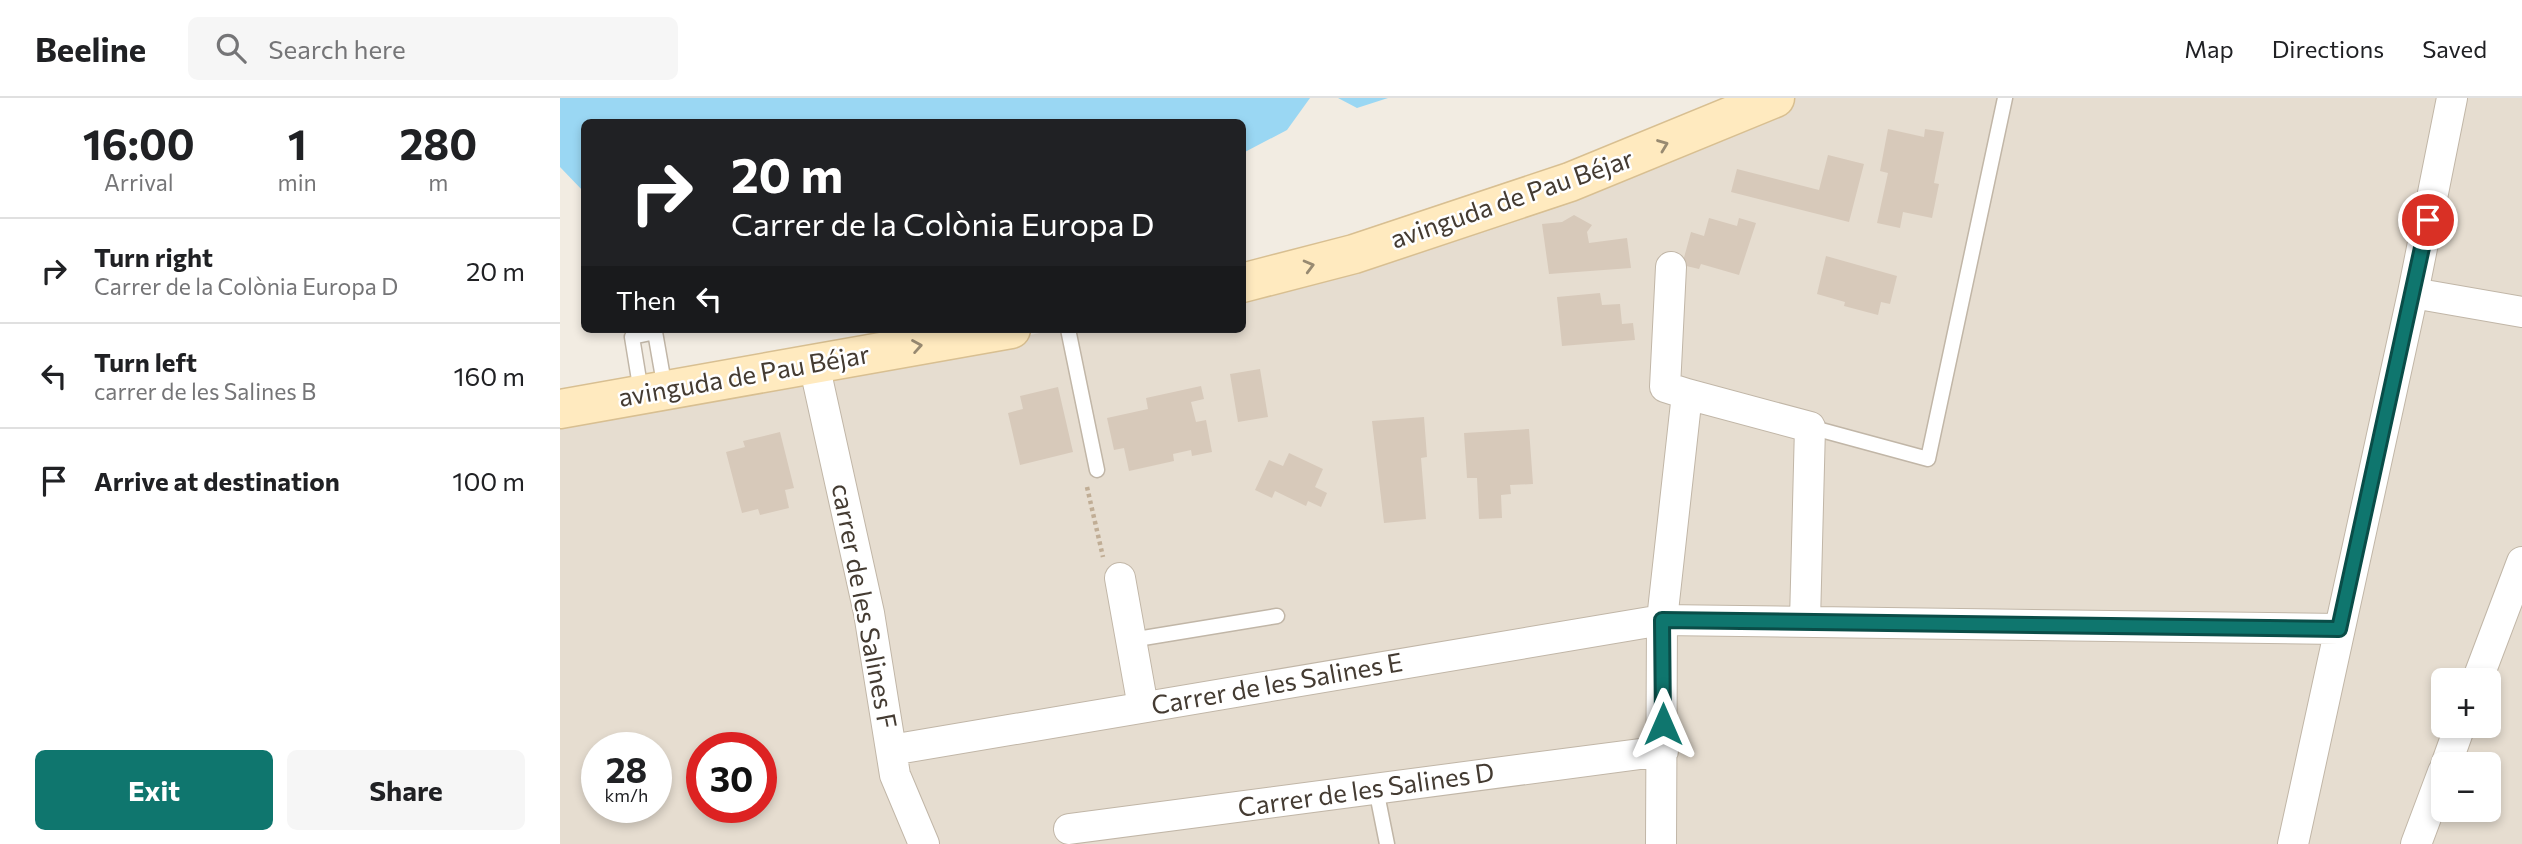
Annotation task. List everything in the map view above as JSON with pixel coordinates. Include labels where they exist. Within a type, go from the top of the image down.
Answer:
[{"type":"street","name":"avinguda de Pau Béjar","points":[[1246,282],[1354,254],[1478,214],[1570,182],[1775,98]]},
{"type":"street","points":[[2293,844],[2413,293],[2452,98]]},
{"type":"street","points":[[1671,267],[1665,387],[1810,427],[1805,621]]},
{"type":"street","points":[[2413,293],[2522,312]]},
{"type":"street","name":"avinguda de Pau Béjar","points":[[560,408],[988,333]]},
{"type":"street","name":"carrer de les Salines F","points":[[814,364],[869,613],[895,775],[924,844]]},
{"type":"street","points":[[1661,844],[1662,620],[1687,394]]},
{"type":"street","points":[[2482,668],[2522,562]]},
{"type":"street","points":[[1120,578],[1143,707]]},
{"type":"street","name":"Carrer de les Salines E","points":[[891,750],[1662,620],[2339,629]]},
{"type":"street","name":"Carrer de les Salines D","points":[[1069,829],[1663,751]]},
{"type":"street","points":[[2416,844],[2431,804]]},
{"type":"lane","points":[[1810,427],[1928,459],[2005,98]]},
{"type":"lane","points":[[1069,333],[1097,470]]},
{"type":"lane","points":[[1131,640],[1277,616]]},
{"type":"lane","points":[[1376,789],[1387,844]]},
{"type":"path","points":[[1097,470],[1084,473],[1109,581],[1120,578]]},
{"type":"shaded area","points":[[1776,98],[2522,98],[2522,844],[560,844],[560,407],[870,367],[1040,333],[1246,333],[1246,292]]},
{"type":"water","points":[[560,98],[1310,98],[1287,130],[1246,151],[1246,119],[581,119],[581,189],[560,167]]},
{"type":"water","points":[[1338,98],[1388,98],[1357,108]]},
{"type":"building","points":[[1888,129],[1924,137],[1925,129],[1944,132],[1934,183],[1939,184],[1932,218],[1903,212],[1900,228],[1877,223],[1888,173],[1880,171]]},
{"type":"building","points":[[1828,155],[1864,164],[1849,222],[1731,192],[1737,169],[1819,190]]},
{"type":"building","points":[[1574,215],[1592,225],[1587,232],[1589,243],[1627,238],[1631,268],[1549,274],[1542,224],[1562,222]]},
{"type":"building","points":[[1709,218],[1737,226],[1739,218],[1756,223],[1739,275],[1701,264],[1699,269],[1682,265],[1691,232],[1704,236]]},
{"type":"building","points":[[1826,256],[1897,276],[1890,304],[1881,302],[1878,315],[1844,306],[1845,302],[1817,294]]},
{"type":"building","points":[[1600,293],[1602,305],[1620,304],[1622,324],[1633,323],[1635,340],[1562,346],[1557,297]]},
{"type":"building","points":[[1260,369],[1268,417],[1238,422],[1230,374]]},
{"type":"building","points":[[1201,386],[1204,399],[1191,402],[1196,422],[1206,420],[1212,452],[1192,456],[1191,450],[1173,454],[1174,461],[1129,471],[1124,448],[1114,450],[1107,418],[1148,409],[1146,398]]},
{"type":"building","points":[[1058,387],[1073,452],[1020,465],[1008,413],[1023,409],[1020,396]]},
{"type":"building","points":[[1424,417],[1427,457],[1421,458],[1426,519],[1384,523],[1372,421]]},
{"type":"building","points":[[1529,429],[1533,484],[1510,485],[1511,494],[1501,495],[1502,518],[1479,519],[1477,478],[1467,478],[1464,433]]},
{"type":"building","points":[[780,432],[794,488],[785,490],[789,508],[760,515],[758,509],[742,513],[726,452],[745,447],[743,441]]},
{"type":"building","points":[[1289,453],[1323,469],[1315,487],[1327,493],[1321,507],[1308,501],[1306,506],[1275,491],[1272,498],[1255,490],[1269,460],[1283,466]]},
{"type":"route","points":[[1663,724],[1662,620],[2339,629],[2428,220]]}]
